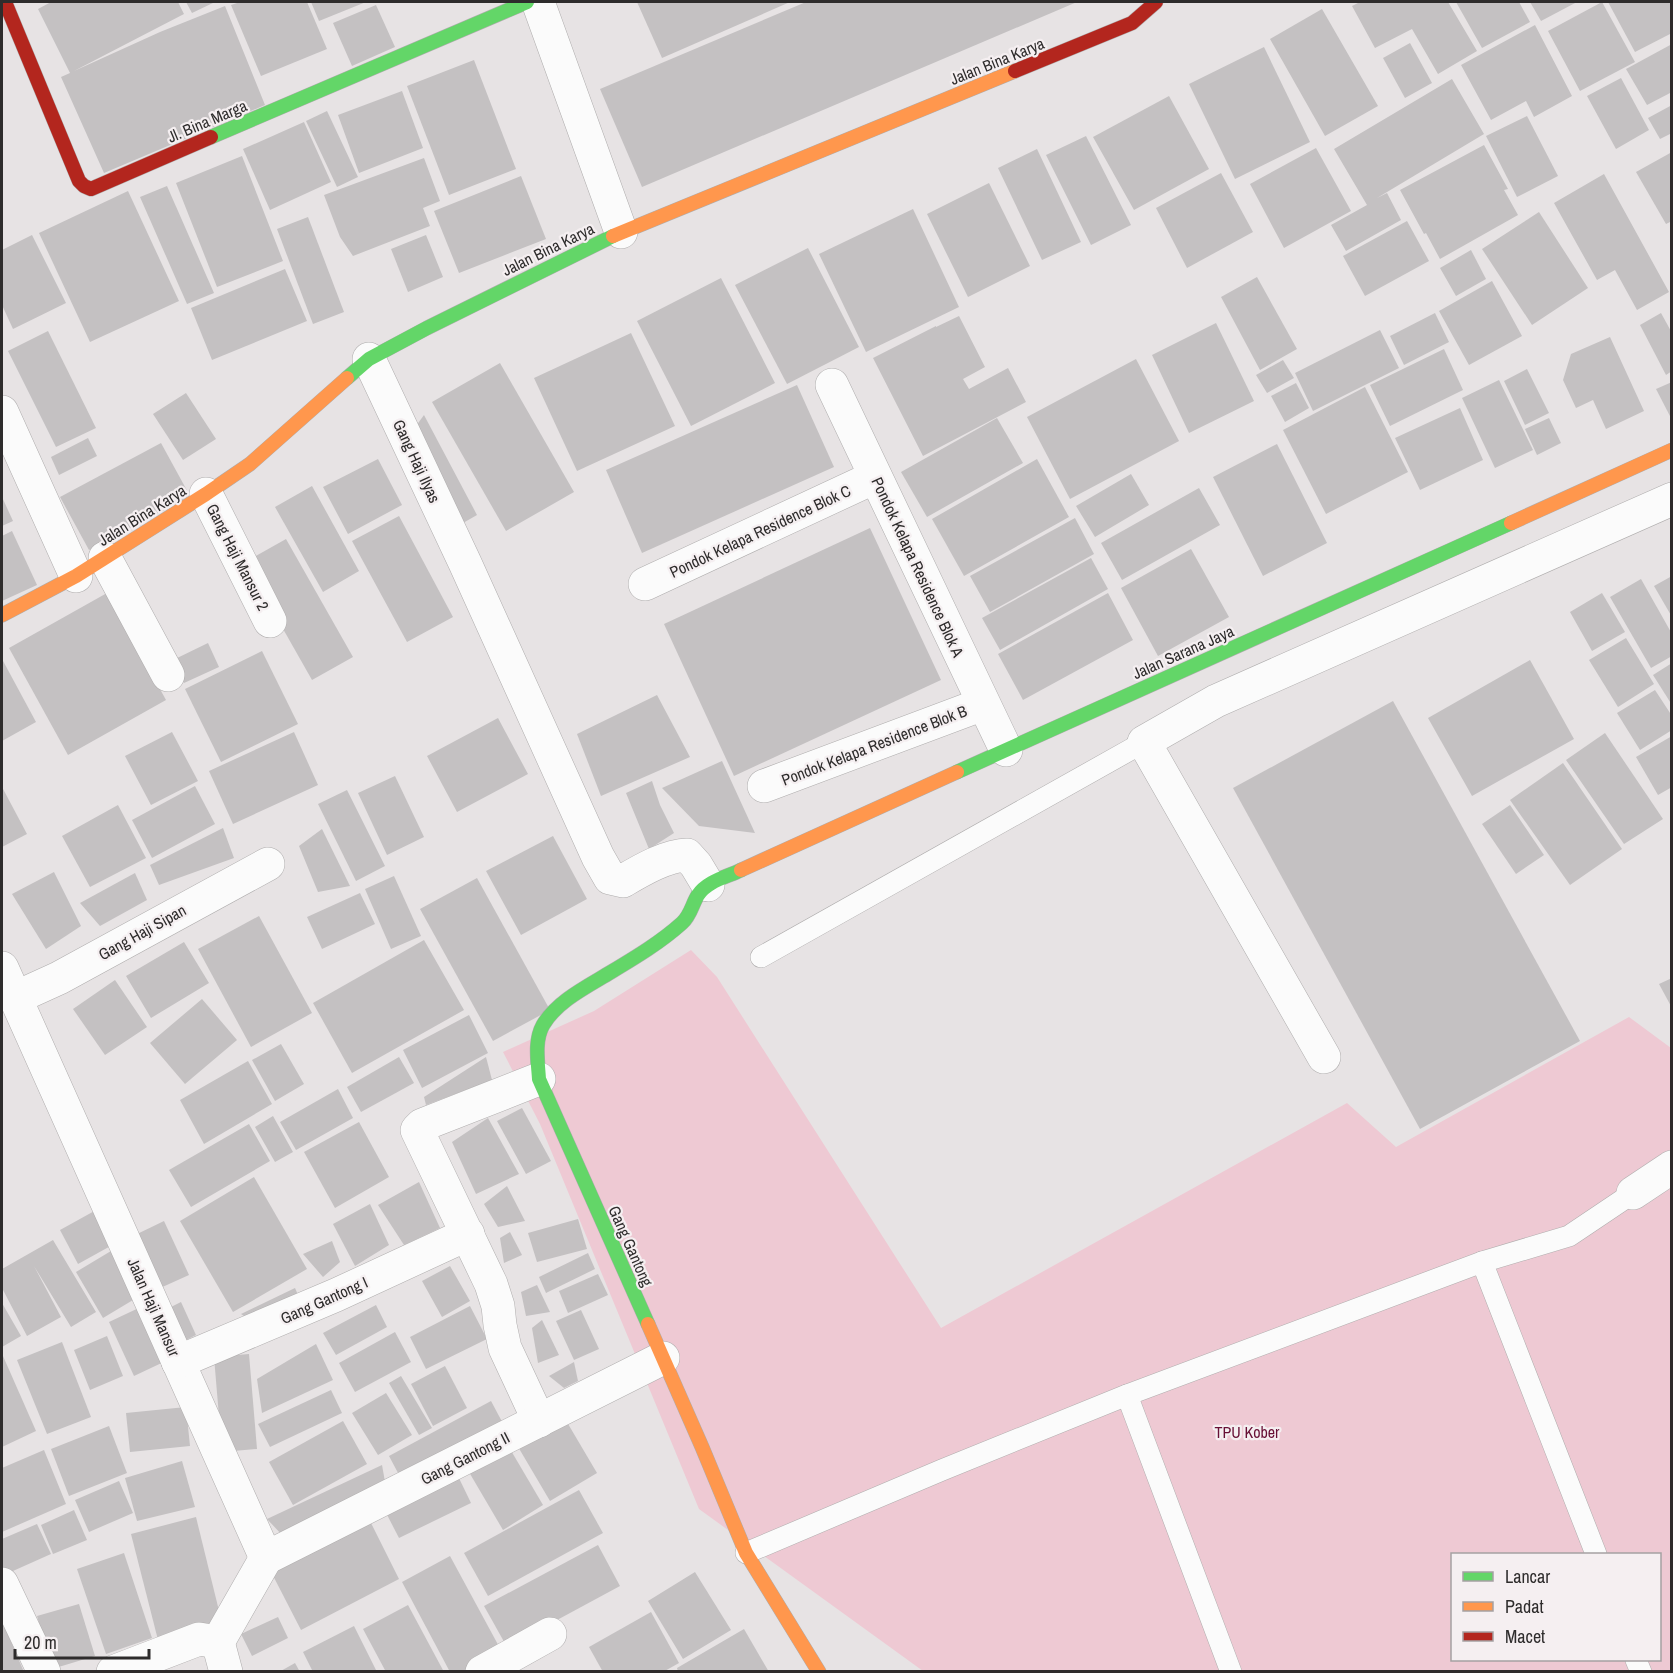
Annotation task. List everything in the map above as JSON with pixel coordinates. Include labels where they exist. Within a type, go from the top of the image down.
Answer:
[{"type":"street","name":"Jl. Bina Marga","points":[[5,2],[79,181],[92,189],[527,2]]},
{"type":"street","points":[[538,2],[621,232]]},
{"type":"street","name":"Jalan Bina Karya","points":[[2,615],[76,576],[250,464],[369,358],[621,232],[1132,23],[1156,2]]},
{"type":"street","name":"Gang Haji Ilyas","points":[[369,358],[589,837],[610,878],[623,881],[668,858],[687,855],[708,885]]},
{"type":"street","name":"Pondok Kelapa Residence Blok A","points":[[831,384],[1006,750]]},
{"type":"street","points":[[2,412],[76,576]]},
{"type":"street","name":"Jalan Sarana Jaya","points":[[708,885],[1671,450]]},
{"type":"street","name":"Pondok Kelapa Residence Blok C","points":[[645,584],[875,477]]},
{"type":"street","name":"Gang Haji Mansur 2","points":[[206,494],[270,621]]},
{"type":"street","points":[[1324,1057],[1144,742],[1216,701],[1671,499]]},
{"type":"street","points":[[105,558],[168,675]]},
{"type":"street","name":"Pondok Kelapa Residence Blok B","points":[[764,786],[983,704]]},
{"type":"street","name":"Gang Haji Sipan","points":[[15,998],[59,978],[268,864]]},
{"type":"street","name":"Gang Gantong","points":[[708,885],[694,900],[685,921],[560,1006],[543,1025],[538,1036],[539,1079],[702,1447],[746,1554],[819,1671]]},
{"type":"street","name":"Jalan Haji Mansur","points":[[2,968],[266,1558]]},
{"type":"street","points":[[539,1079],[422,1125],[417,1129],[491,1284],[498,1306],[505,1348],[539,1421]]},
{"type":"street","points":[[1633,1193],[1671,1167]]},
{"type":"street","name":"Gang Gantong I","points":[[178,1362],[336,1295],[468,1234]]},
{"type":"street","name":"Gang Gantong II","points":[[266,1558],[663,1358]]},
{"type":"street","points":[[114,1671],[199,1639],[222,1657],[266,1558]]},
{"type":"street","points":[[2,1584],[44,1671]]},
{"type":"street","points":[[482,1671],[550,1634]]},
{"type":"lane","points":[[761,957],[1144,742]]},
{"type":"lane","points":[[746,1554],[942,1470],[1127,1395],[1482,1262],[1569,1236],[1633,1193]]},
{"type":"lane","points":[[1482,1262],[1596,1553]]},
{"type":"lane","points":[[1127,1395],[1231,1671]]},
{"type":"green space","name":"TPU Kober","points":[[691,950],[717,977],[941,1328],[1347,1103],[1396,1147],[1629,1017],[1671,1048],[1671,1671],[923,1671],[699,1509],[540,1124],[503,1052],[594,1011]]},
{"type":"building","points":[[51,2],[178,2],[184,14],[74,71],[160,32],[225,6],[265,105],[104,173],[61,77],[70,73],[38,9]]},
{"type":"building","points":[[186,2],[215,2],[192,13]]},
{"type":"building","points":[[240,2],[307,2],[327,49],[261,76],[231,5]]},
{"type":"building","points":[[311,2],[366,2],[319,21]]},
{"type":"building","points":[[637,2],[790,2],[662,58]]},
{"type":"building","points":[[806,2],[1077,2],[642,187],[600,89]]},
{"type":"building","points":[[1360,2],[1448,2],[1477,51],[1438,74],[1412,29],[1375,48],[1352,6]]},
{"type":"building","points":[[1456,2],[1519,2],[1530,22],[1482,48]]},
{"type":"building","points":[[1530,2],[1577,2],[1541,21]]},
{"type":"building","points":[[1602,2],[1635,62],[1580,91],[1548,31]]},
{"type":"building","points":[[1608,2],[1672,2],[1672,33],[1635,52]]},
{"type":"building","points":[[376,5],[395,47],[352,66],[333,23]]},
{"type":"building","points":[[1322,9],[1378,106],[1325,136],[1270,39]]},
{"type":"building","points":[[1535,25],[1572,96],[1534,117],[1526,101],[1491,120],[1461,65]]},
{"type":"building","points":[[1410,43],[1432,83],[1405,98],[1383,58]]},
{"type":"building","points":[[1672,44],[1672,92],[1647,105],[1626,69]]},
{"type":"building","points":[[1264,47],[1310,142],[1235,179],[1189,84]]},
{"type":"building","points":[[474,60],[516,169],[449,195],[407,86]]},
{"type":"building","points":[[1621,78],[1649,130],[1616,149],[1587,96]]},
{"type":"building","points":[[1452,79],[1484,134],[1377,198],[1387,193],[1401,220],[1346,251],[1331,225],[1367,205],[1334,149]]},
{"type":"building","points":[[402,91],[423,148],[359,173],[338,115]]},
{"type":"building","points":[[1169,96],[1209,169],[1134,210],[1093,137]]},
{"type":"building","points":[[1672,105],[1672,133],[1660,139],[1648,118]]},
{"type":"building","points":[[327,111],[358,177],[337,187],[306,121]]},
{"type":"building","points":[[1527,116],[1558,176],[1517,197],[1486,136]]},
{"type":"building","points":[[304,122],[331,182],[270,210],[243,149]]},
{"type":"building","points":[[1086,136],[1131,225],[1091,245],[1046,155]]},
{"type":"building","points":[[1484,145],[1508,189],[1504,190],[1518,215],[1440,259],[1400,190]]},
{"type":"building","points":[[1316,148],[1351,211],[1284,248],[1250,184]]},
{"type":"building","points":[[1037,149],[1081,242],[1042,260],[998,168]]},
{"type":"building","points":[[1672,152],[1672,221],[1666,224],[1636,172]]},
{"type":"building","points":[[242,156],[283,261],[217,287],[176,183]]},
{"type":"building","points":[[424,158],[440,201],[423,208],[430,226],[353,256],[340,237],[324,195]]},
{"type":"building","points":[[1221,173],[1253,232],[1187,268],[1156,208]]},
{"type":"building","points":[[1604,174],[1669,292],[1637,310],[1615,270],[1597,280],[1554,203]]},
{"type":"building","points":[[521,176],[546,239],[459,273],[434,211]]},
{"type":"building","points":[[989,183],[1030,266],[968,297],[927,214]]},
{"type":"building","points":[[167,186],[214,293],[187,304],[140,197]]},
{"type":"building","points":[[128,191],[179,301],[90,342],[39,233]]},
{"type":"building","points":[[913,209],[959,307],[866,352],[819,254]]},
{"type":"building","points":[[1539,212],[1588,288],[1532,325],[1482,249]]},
{"type":"building","points":[[308,217],[344,312],[313,324],[277,229]]},
{"type":"building","points":[[1407,221],[1429,261],[1365,296],[1343,256]]},
{"type":"building","points":[[32,235],[66,303],[13,329],[2,305],[2,250]]},
{"type":"building","points":[[426,235],[443,277],[408,292],[391,249]]},
{"type":"building","points":[[808,248],[859,347],[787,384],[735,285]]},
{"type":"building","points":[[1471,250],[1486,279],[1456,296],[1440,268]]},
{"type":"building","points":[[285,269],[307,321],[212,360],[191,308]]},
{"type":"building","points":[[1257,277],[1297,349],[1260,370],[1221,297]]},
{"type":"building","points":[[721,278],[775,383],[691,426],[637,321]]},
{"type":"building","points":[[1492,281],[1522,336],[1469,365],[1439,311]]},
{"type":"building","points":[[1435,313],[1449,342],[1404,365],[1390,336]]},
{"type":"building","points":[[1661,313],[1672,333],[1672,371],[1666,375],[1640,325]]},
{"type":"building","points":[[959,316],[985,367],[963,379],[969,389],[1008,368],[1026,402],[923,456],[873,358]]},
{"type":"building","points":[[1216,323],[1254,401],[1189,433],[1152,355]]},
{"type":"building","points":[[1380,330],[1399,368],[1313,411],[1295,373]]},
{"type":"building","points":[[48,331],[96,428],[56,447],[8,351]]},
{"type":"building","points":[[631,333],[675,426],[577,471],[534,378]]},
{"type":"building","points":[[1610,337],[1644,411],[1606,429],[1593,400],[1576,408],[1563,380],[1571,354]]},
{"type":"building","points":[[1444,349],[1463,390],[1390,426],[1370,385]]},
{"type":"building","points":[[1136,359],[1179,441],[1070,499],[1027,417]]},
{"type":"building","points":[[1283,360],[1294,378],[1267,393],[1256,375]]},
{"type":"building","points":[[500,363],[574,492],[506,531],[432,402]]},
{"type":"building","points":[[1527,369],[1549,413],[1525,425],[1504,381]]},
{"type":"building","points":[[1499,380],[1533,450],[1495,468],[1462,398]]},
{"type":"building","points":[[1672,382],[1672,420],[1656,389]]},
{"type":"building","points":[[1296,383],[1309,408],[1285,422],[1271,396]]},
{"type":"building","points":[[797,385],[834,467],[642,553],[606,470]]},
{"type":"building","points":[[1365,387],[1408,472],[1326,514],[1283,430]]},
{"type":"building","points":[[186,393],[216,439],[183,460],[153,414]]},
{"type":"building","points":[[1460,408],[1483,460],[1420,490],[1395,438]]},
{"type":"building","points":[[424,415],[477,515],[463,523],[416,426]]},
{"type":"building","points":[[997,418],[1023,463],[927,517],[901,472]]},
{"type":"building","points":[[1549,418],[1561,443],[1537,455],[1525,429]]},
{"type":"building","points":[[88,438],[97,456],[59,475],[51,457]]},
{"type":"building","points":[[161,443],[190,496],[89,550],[60,497]]},
{"type":"building","points":[[1277,444],[1327,543],[1263,576],[1213,477]]},
{"type":"building","points":[[378,459],[402,505],[348,534],[323,487]]},
{"type":"building","points":[[1037,459],[1069,517],[964,576],[932,519]]},
{"type":"building","points":[[1131,474],[1149,505],[1095,537],[1076,506]]},
{"type":"building","points":[[312,486],[359,571],[323,592],[275,507]]},
{"type":"building","points":[[1199,488],[1220,525],[1122,580],[1101,543]]},
{"type":"building","points":[[2,497],[13,521],[2,526]]},
{"type":"building","points":[[399,516],[453,617],[407,642],[352,541]]},
{"type":"building","points":[[1075,518],[1094,554],[990,612],[970,576]]},
{"type":"building","points":[[870,528],[941,680],[734,776],[664,624]]},
{"type":"building","points":[[12,531],[37,585],[2,601],[2,536]]},
{"type":"building","points":[[286,539],[353,657],[312,680],[245,562]]},
{"type":"building","points":[[1191,549],[1229,617],[1158,656],[1121,588]]},
{"type":"building","points":[[1091,558],[1108,589],[1000,650],[982,618]]},
{"type":"building","points":[[1672,576],[1672,617],[1654,586]]},
{"type":"building","points":[[1641,579],[1672,634],[1672,656],[1651,668],[1610,597]]},
{"type":"building","points":[[107,593],[166,700],[68,755],[9,648]]},
{"type":"building","points":[[1108,593],[1133,640],[1023,700],[998,654]]},
{"type":"building","points":[[1602,593],[1625,632],[1592,651],[1570,612]]},
{"type":"building","points":[[1626,638],[1654,684],[1618,707],[1589,660]]},
{"type":"building","points":[[208,643],[219,667],[184,683],[173,660]]},
{"type":"building","points":[[262,651],[298,724],[221,762],[185,689]]},
{"type":"building","points":[[2,659],[36,722],[2,741]]},
{"type":"building","points":[[1530,660],[1574,739],[1472,796],[1428,718]]},
{"type":"building","points":[[1672,663],[1672,705],[1653,675]]},
{"type":"building","points":[[1655,690],[1672,716],[1672,730],[1640,750],[1617,713]]},
{"type":"building","points":[[657,695],[690,757],[601,796],[577,734]]},
{"type":"building","points":[[1393,701],[1580,1041],[1420,1129],[1233,788]]},
{"type":"building","points":[[498,718],[528,774],[457,812],[427,756]]},
{"type":"building","points":[[172,732],[198,781],[151,805],[125,756]]},
{"type":"building","points":[[294,732],[318,785],[233,824],[209,771]]},
{"type":"building","points":[[1605,733],[1663,819],[1624,844],[1566,760]]},
{"type":"building","points":[[1672,736],[1672,787],[1658,795],[1636,757]]},
{"type":"building","points":[[722,761],[755,833],[699,826],[662,788]]},
{"type":"building","points":[[1563,763],[1622,849],[1570,885],[1510,800]]},
{"type":"building","points":[[395,776],[424,837],[387,855],[358,793]]},
{"type":"building","points":[[652,781],[660,805],[674,833],[649,849],[626,793]]},
{"type":"building","points":[[195,786],[215,824],[152,858],[132,820]]},
{"type":"building","points":[[2,787],[27,834],[2,847]]},
{"type":"building","points":[[347,790],[385,866],[356,881],[318,804]]},
{"type":"building","points":[[118,805],[146,858],[90,887],[62,836]]},
{"type":"building","points":[[1510,805],[1544,855],[1516,874],[1482,824]]},
{"type":"building","points":[[223,828],[234,858],[159,885],[150,865]]},
{"type":"building","points":[[322,829],[350,886],[318,892],[299,846]]},
{"type":"building","points":[[553,836],[587,899],[521,935],[486,871]]},
{"type":"building","points":[[54,872],[81,926],[46,949],[12,894]]},
{"type":"building","points":[[135,873],[147,900],[100,926],[80,903]]},
{"type":"building","points":[[394,876],[421,936],[391,949],[365,889]]},
{"type":"building","points":[[477,878],[550,1010],[493,1041],[420,909]]},
{"type":"building","points":[[360,893],[375,924],[322,949],[307,917]]},
{"type":"building","points":[[259,916],[312,1013],[251,1047],[198,949]]},
{"type":"building","points":[[424,940],[464,1010],[352,1073],[313,1003]]},
{"type":"building","points":[[184,942],[209,983],[151,1018],[126,976]]},
{"type":"building","points":[[1672,978],[1672,1008],[1659,984]]},
{"type":"building","points":[[115,980],[147,1027],[105,1055],[73,1009]]},
{"type":"building","points":[[202,999],[237,1040],[185,1084],[150,1043]]},
{"type":"building","points":[[469,1015],[488,1053],[422,1088],[403,1050]]},
{"type":"building","points":[[281,1044],[304,1084],[275,1101],[252,1060]]},
{"type":"building","points":[[399,1057],[414,1083],[361,1112],[347,1087]]},
{"type":"building","points":[[486,1057],[492,1080],[426,1105],[424,1097]]},
{"type":"building","points":[[248,1061],[272,1104],[204,1144],[180,1100]]},
{"type":"building","points":[[338,1089],[353,1118],[296,1150],[280,1122]]},
{"type":"building","points":[[522,1108],[551,1161],[526,1174],[497,1121]]},
{"type":"building","points":[[273,1116],[293,1152],[275,1162],[255,1127]]},
{"type":"building","points":[[488,1118],[519,1174],[476,1194],[452,1142]]},
{"type":"building","points":[[359,1122],[389,1177],[335,1208],[304,1152]]},
{"type":"building","points":[[249,1124],[270,1161],[191,1207],[169,1170]]},
{"type":"building","points":[[254,1177],[307,1269],[233,1312],[180,1221]]},
{"type":"building","points":[[419,1182],[440,1228],[404,1245],[378,1205]]},
{"type":"building","points":[[507,1186],[525,1221],[498,1227],[484,1204]]},
{"type":"building","points":[[370,1204],[389,1245],[355,1266],[333,1224]]},
{"type":"building","points":[[98,1209],[116,1243],[78,1264],[60,1230]]},
{"type":"building","points":[[578,1219],[587,1249],[537,1262],[528,1233]]},
{"type":"building","points":[[164,1221],[189,1275],[158,1289],[133,1236]]},
{"type":"building","points":[[510,1232],[522,1255],[504,1263],[500,1238]]},
{"type":"building","points":[[53,1240],[96,1312],[71,1327],[34,1266],[61,1317],[27,1336],[2,1288],[2,1269]]},
{"type":"building","points":[[332,1241],[340,1262],[323,1277],[303,1254]]},
{"type":"building","points":[[116,1248],[143,1294],[103,1318],[76,1272]]},
{"type":"building","points":[[588,1253],[595,1269],[546,1293],[539,1277]]},
{"type":"building","points":[[450,1266],[470,1301],[442,1317],[422,1281]]},
{"type":"building","points":[[598,1274],[608,1295],[568,1313],[559,1291]]},
{"type":"building","points":[[537,1285],[550,1312],[526,1316],[521,1292]]},
{"type":"building","points":[[295,1288],[302,1304],[250,1320],[241,1314]]},
{"type":"building","points":[[181,1302],[196,1335],[180,1343],[165,1310]]},
{"type":"building","points":[[2,1303],[21,1336],[2,1347]]},
{"type":"building","points":[[145,1305],[170,1359],[134,1376],[109,1322]]},
{"type":"building","points":[[376,1305],[387,1327],[336,1355],[323,1333]]},
{"type":"building","points":[[470,1306],[487,1339],[426,1369],[410,1337]]},
{"type":"building","points":[[581,1310],[599,1349],[574,1360],[556,1321]]},
{"type":"building","points":[[542,1320],[559,1355],[538,1363],[532,1328]]},
{"type":"building","points":[[395,1332],[411,1362],[355,1392],[339,1363]]},
{"type":"building","points":[[107,1336],[123,1376],[90,1390],[74,1350]]},
{"type":"building","points":[[62,1342],[91,1417],[47,1434],[17,1360]]},
{"type":"building","points":[[316,1344],[333,1380],[262,1413],[257,1379]]},
{"type":"building","points":[[249,1354],[257,1449],[222,1452],[214,1357]]},
{"type":"building","points":[[2,1357],[36,1431],[2,1447]]},
{"type":"building","points":[[574,1362],[578,1381],[564,1388],[549,1376]]},
{"type":"building","points":[[445,1366],[467,1408],[433,1426],[411,1384]]},
{"type":"building","points":[[401,1376],[432,1428],[419,1435],[389,1383]]},
{"type":"building","points":[[331,1390],[342,1413],[270,1447],[258,1424]]},
{"type":"building","points":[[386,1393],[412,1435],[378,1455],[352,1413]]},
{"type":"building","points":[[491,1401],[507,1431],[405,1486],[389,1456]]},
{"type":"building","points":[[186,1407],[190,1446],[130,1452],[126,1413]]},
{"type":"building","points":[[561,1412],[597,1473],[550,1501],[514,1440]]},
{"type":"building","points":[[343,1421],[367,1464],[293,1505],[269,1462]]},
{"type":"building","points":[[109,1426],[127,1473],[69,1496],[51,1449]]},
{"type":"building","points":[[506,1442],[543,1505],[503,1530],[466,1467]]},
{"type":"building","points":[[44,1450],[66,1504],[2,1532],[2,1468]]},
{"type":"building","points":[[182,1461],[195,1507],[137,1521],[125,1478]]},
{"type":"building","points":[[382,1465],[387,1493],[284,1537],[267,1519]]},
{"type":"building","points":[[456,1472],[471,1503],[399,1538],[383,1507]]},
{"type":"building","points":[[119,1481],[133,1513],[89,1532],[75,1500]]},
{"type":"building","points":[[579,1490],[603,1533],[488,1596],[464,1553]]},
{"type":"building","points":[[74,1510],[87,1540],[53,1554],[41,1525]]},
{"type":"building","points":[[366,1513],[399,1579],[301,1630],[267,1564]]},
{"type":"building","points":[[196,1517],[222,1623],[158,1640],[131,1534]]},
{"type":"building","points":[[37,1524],[51,1554],[4,1575],[2,1539]]},
{"type":"building","points":[[598,1545],[620,1586],[507,1647],[484,1606]]},
{"type":"building","points":[[124,1553],[152,1638],[106,1654],[77,1569]]},
{"type":"building","points":[[450,1556],[502,1652],[465,1672],[450,1672],[402,1582]]},
{"type":"building","points":[[695,1572],[731,1630],[683,1659],[648,1601]]},
{"type":"building","points":[[79,1604],[95,1656],[52,1669],[37,1616]]},
{"type":"building","points":[[408,1605],[444,1672],[386,1672],[363,1629]]},
{"type":"building","points":[[651,1612],[679,1663],[663,1672],[603,1672],[589,1647]]},
{"type":"building","points":[[278,1617],[288,1638],[252,1656],[241,1634]]},
{"type":"building","points":[[2,1621],[24,1672],[2,1672]]},
{"type":"building","points":[[354,1626],[377,1672],[313,1672],[303,1652]]},
{"type":"building","points":[[744,1629],[769,1672],[678,1672],[677,1668]]},
{"type":"building","points":[[295,1663],[300,1672],[279,1672]]},
{"type":"traffic: fast","points":[[211,137],[527,2]]},
{"type":"traffic: fast","points":[[347,378],[369,359],[427,328],[613,236]]},
{"type":"traffic: fast","points":[[957,772],[1511,523]]},
{"type":"traffic: fast","points":[[648,1324],[539,1079],[538,1038],[549,1016],[565,1001],[666,937],[685,920],[702,890],[741,870]]},
{"type":"traffic: slow","points":[[613,236],[1015,71]]},
{"type":"traffic: slow","points":[[2,615],[76,576],[250,464],[347,378]]},
{"type":"traffic: slow","points":[[1511,523],[1672,450]]},
{"type":"traffic: slow","points":[[741,870],[957,772]]},
{"type":"traffic: slow","points":[[648,1324],[746,1553],[819,1672]]},
{"type":"traffic: jam","points":[[5,2],[79,181],[84,186],[91,189],[211,137]]},
{"type":"traffic: jam","points":[[1015,71],[1132,23],[1156,2]]}]
